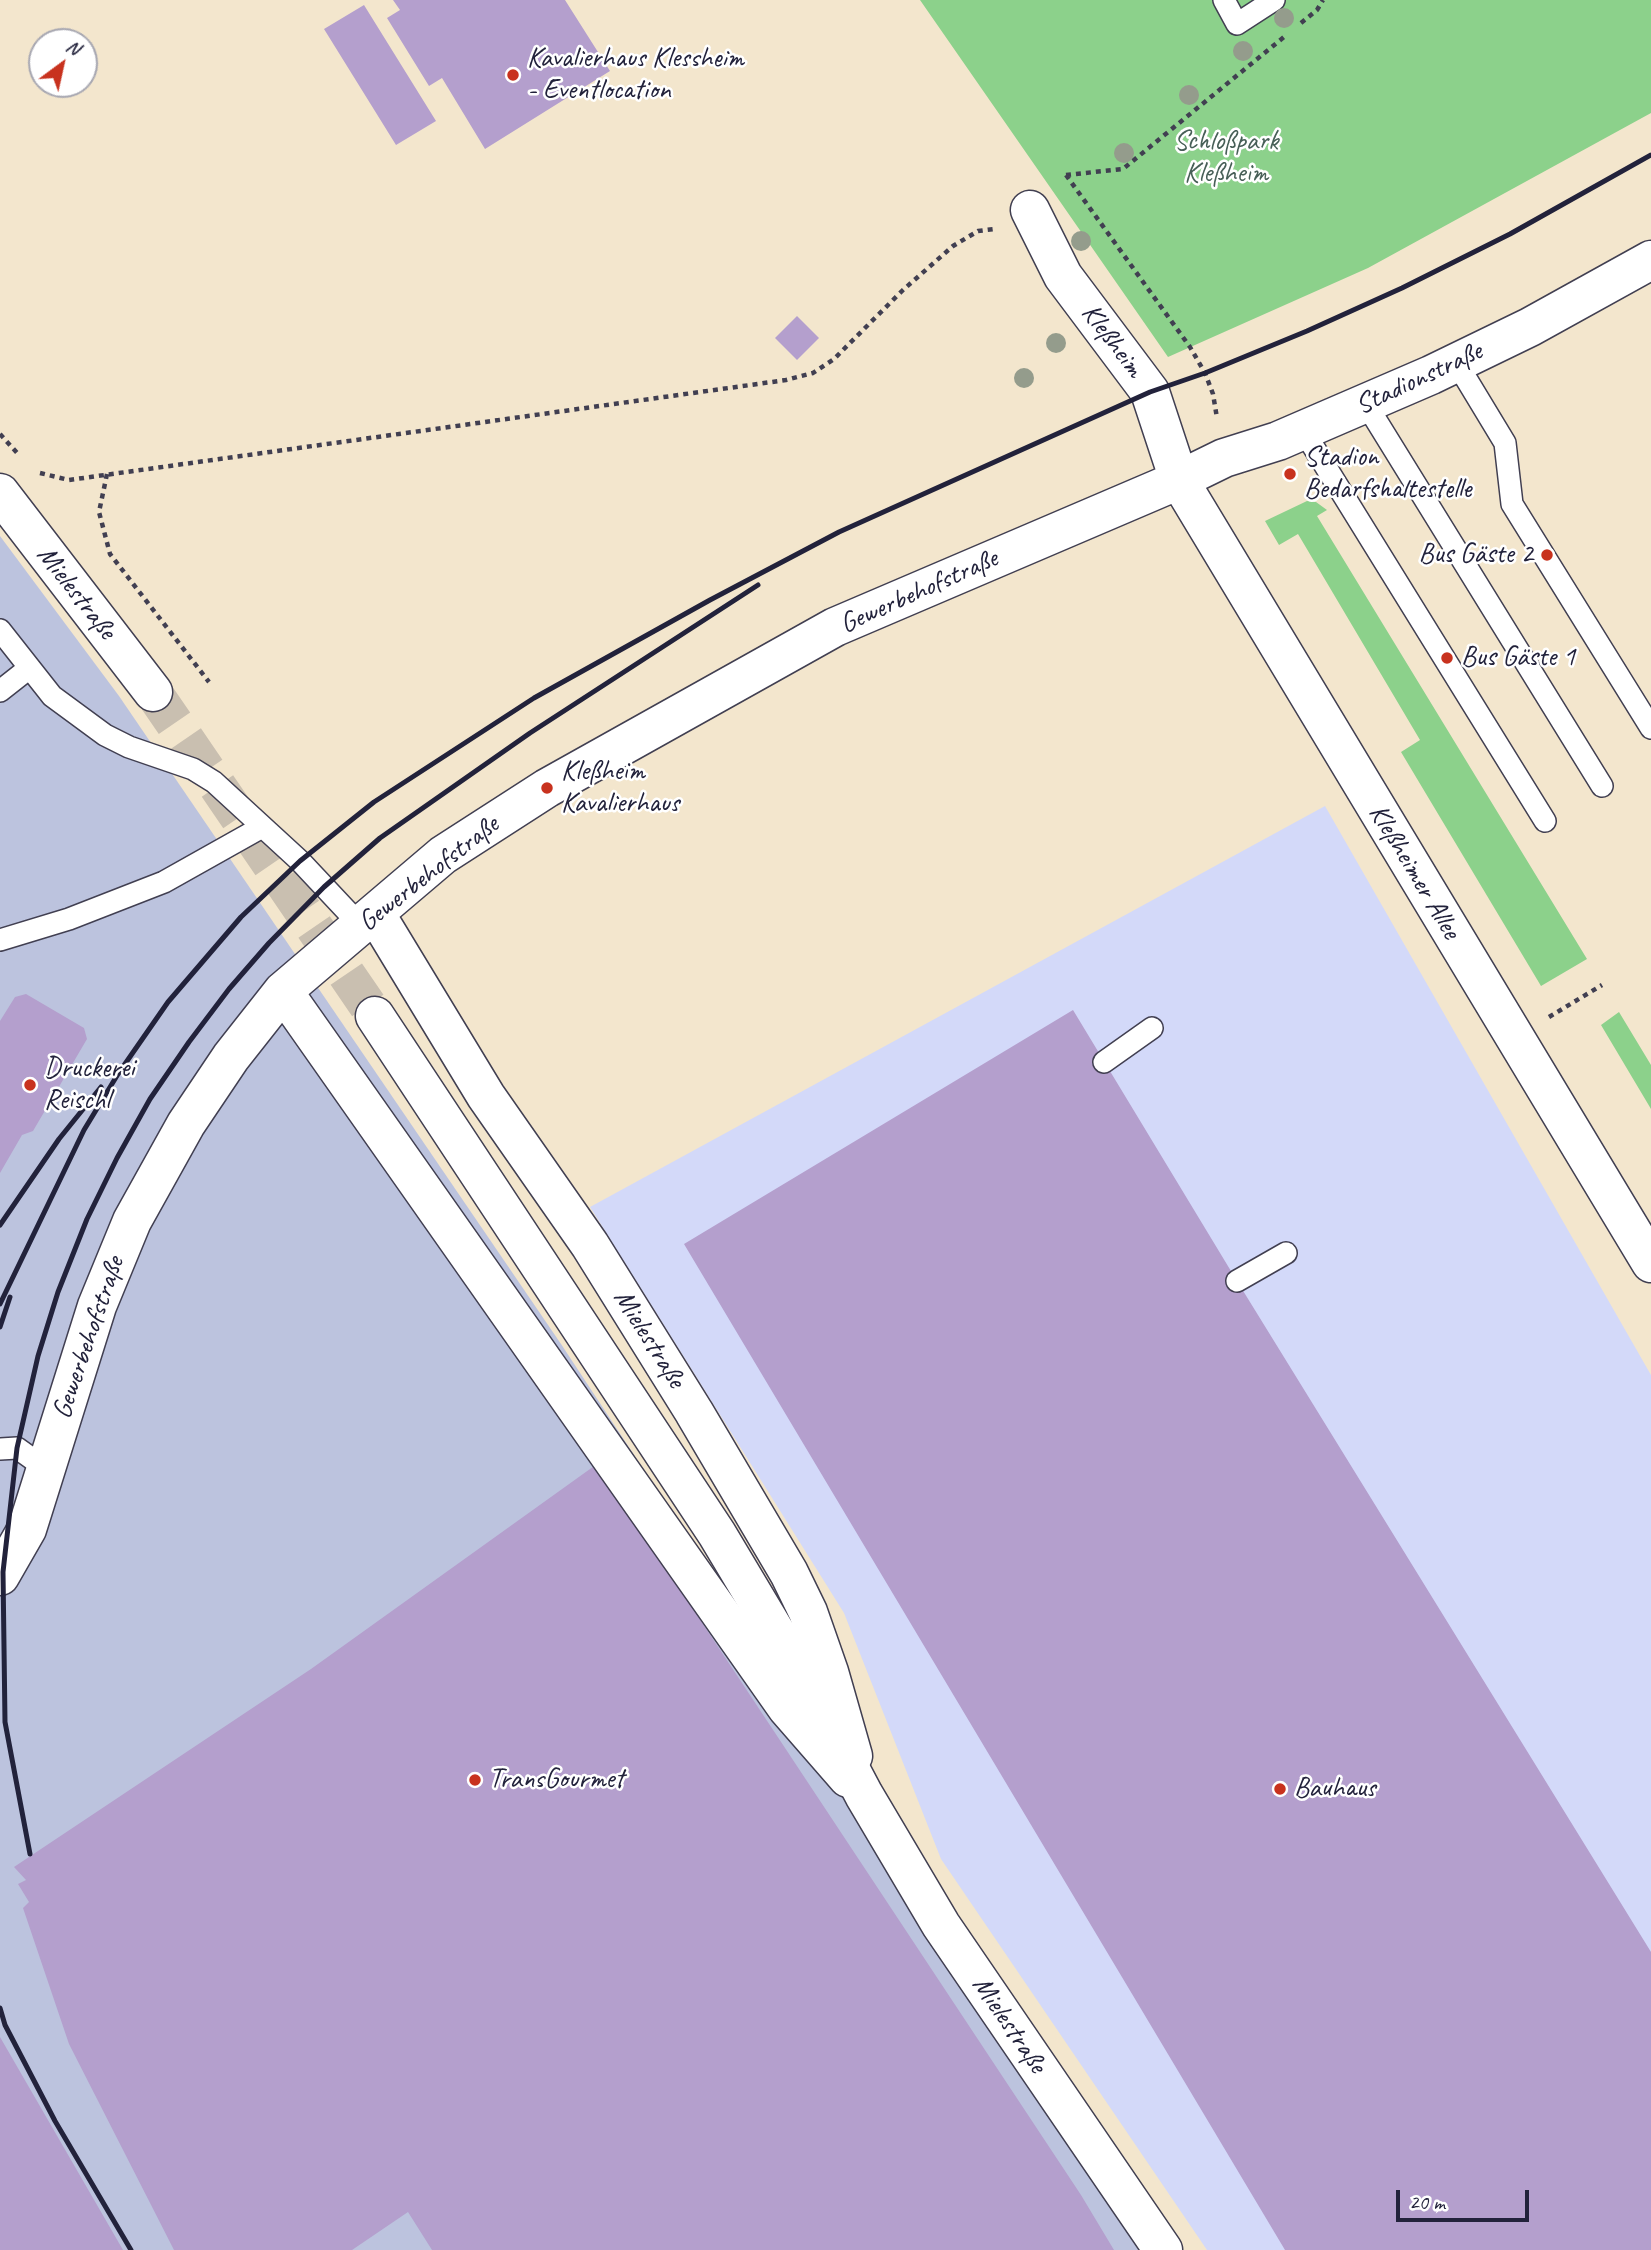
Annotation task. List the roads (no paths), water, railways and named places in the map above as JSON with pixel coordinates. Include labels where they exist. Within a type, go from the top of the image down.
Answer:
[{"type":"street","name":"Kleßheim","points":[[1030,210],[1063,276],[1150,392],[1180,480]]},
{"type":"street","name":"Stadionstraße","points":[[1180,480],[1224,458],[1366,404],[1456,362],[1530,327],[1651,260]]},
{"type":"street","name":"Gewerbehofstraße","points":[[0,1576],[27,1529],[97,1306],[132,1221],[193,1112],[230,1057],[283,991],[443,855],[547,788],[824,634],[1180,480]]},
{"type":"street","name":"Kleßheimer Allee","points":[[1180,480],[1651,1263]]},
{"type":"street","name":"Mielestraße","points":[[0,494],[153,692]]},
{"type":"street","name":"Mielestraße","points":[[368,920],[590,1245],[789,1573],[808,1612],[829,1672],[863,1795]]},
{"type":"street","name":"Mielestraße","points":[[283,991],[779,1697],[863,1795]]},
{"type":"street","name":"Mielestraße","points":[[375,1016],[718,1534],[797,1668],[863,1795],[941,1925],[1163,2250]]},
{"type":"lane","points":[[1224,0],[1237,24],[1274,0]]},
{"type":"lane","points":[[1456,362],[1505,443],[1510,497],[1515,509],[1651,728]]},
{"type":"lane","points":[[1366,404],[1602,786]]},
{"type":"lane","points":[[1303,430],[1545,821]]},
{"type":"lane","points":[[0,630],[52,696],[105,735],[129,747],[193,769],[214,782],[368,920]]},
{"type":"lane","points":[[0,691],[28,668]]},
{"type":"lane","points":[[0,940],[69,919],[164,882],[262,827]]},
{"type":"lane","points":[[1104,1062],[1152,1028]]},
{"type":"lane","points":[[1237,1282],[1286,1252]]},
{"type":"lane","points":[[0,1449],[17,1448],[45,1468]]},
{"type":"tunnel","points":[[153,692],[375,1016]]},
{"type":"railway","points":[[0,1304],[84,1130],[118,1074],[168,1002],[241,917],[300,861],[374,802],[534,698],[839,532],[1150,392],[1205,373],[1307,331],[1402,288],[1510,234],[1651,155]]},
{"type":"railway","points":[[30,1854],[5,1722],[3,1572],[17,1448],[38,1356],[58,1292],[87,1219],[150,1099],[229,989],[269,943],[324,887],[380,838],[530,733],[758,585]]},
{"type":"railway","points":[[0,1225],[59,1139],[101,1087]]},
{"type":"railway","points":[[0,1327],[10,1297]]},
{"type":"railway","points":[[0,2008],[5,2025],[55,2121],[131,2250]]},
{"type":"place","name":"Kavalierhaus Klessheim - Eventlocation","points":[[513,75]]},
{"type":"place","name":"Stadion Bedarfshaltestelle","points":[[1290,474]]},
{"type":"place","name":"Bus Gäste 2","points":[[1547,555]]},
{"type":"place","name":"Bus Gäste 1","points":[[1447,658]]},
{"type":"place","name":"Kleßheim Kavalierhaus","points":[[547,788]]},
{"type":"place","name":"Druckerei Reischl","points":[[30,1085]]},
{"type":"place","name":"TransGourmet","points":[[475,1780]]},
{"type":"place","name":"Bauhaus","points":[[1280,1789]]},
{"type":"park label","name":"Schloßpark Kleßheim","points":[[1226,158]]}]
